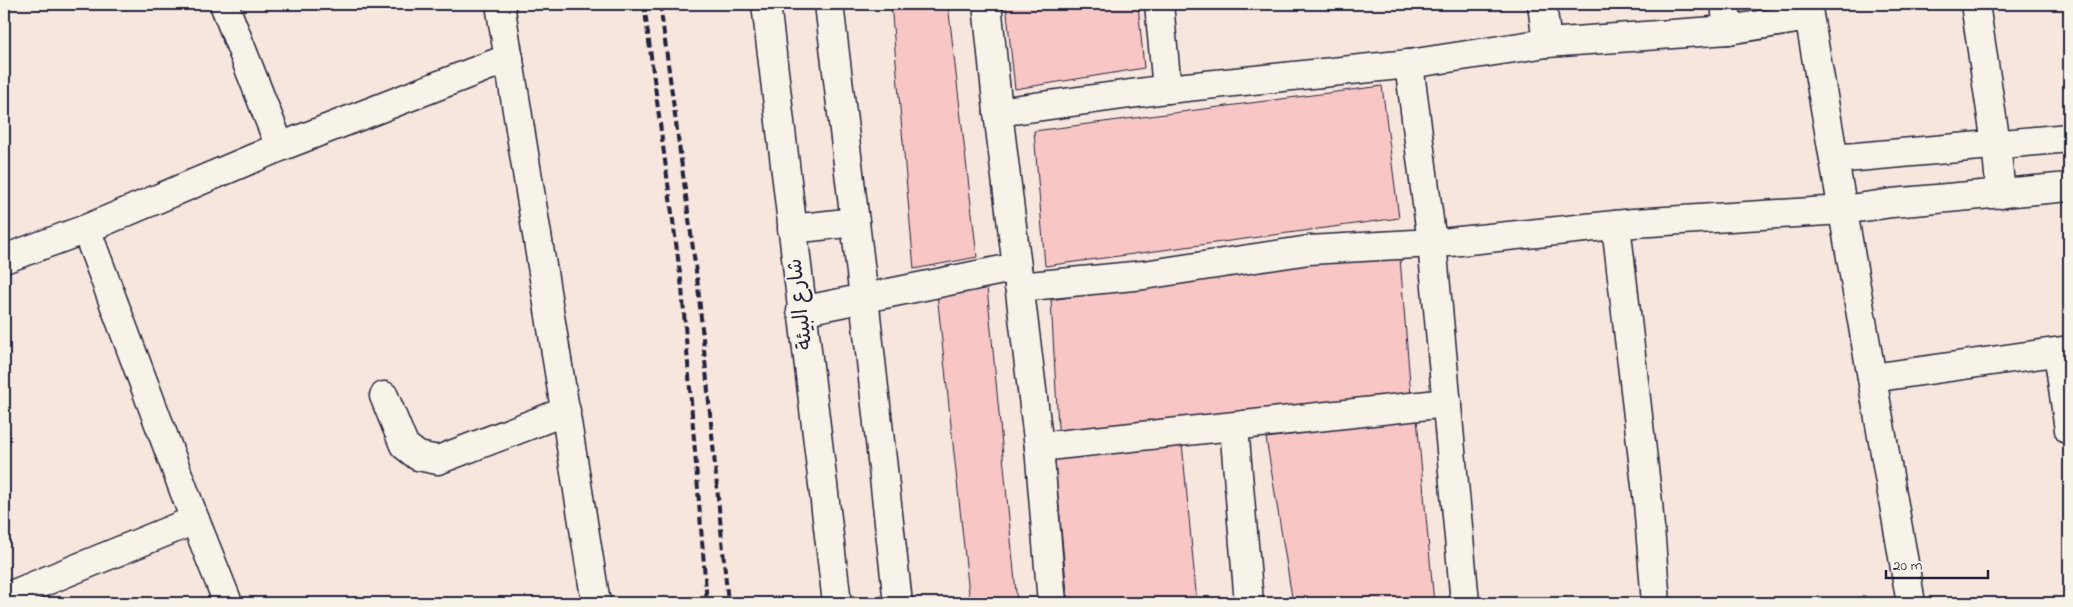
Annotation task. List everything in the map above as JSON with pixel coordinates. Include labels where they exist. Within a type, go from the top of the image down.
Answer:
[{"type":"street","points":[[224,4],[280,147]]},
{"type":"street","points":[[500,4],[596,603]]},
{"type":"street","name":"شارع البيئة","points":[[766,4],[837,603]]},
{"type":"street","points":[[829,4],[898,603]]},
{"type":"street","points":[[987,4],[998,112],[1039,447],[1052,603]]},
{"type":"street","points":[[1159,4],[1166,89]]},
{"type":"street","points":[[1542,4],[1547,43]]},
{"type":"street","points":[[1975,4],[1996,144],[2001,194]]},
{"type":"street","points":[[998,112],[1166,89],[1409,64],[1727,17],[1808,10],[1911,603]]},
{"type":"street","points":[[4,259],[86,229],[280,147],[509,58]]},
{"type":"street","points":[[1409,64],[1432,243],[1465,603]]},
{"type":"street","points":[[1834,159],[2069,138]]},
{"type":"street","points":[[801,311],[864,298],[1018,277],[1144,275],[1309,250],[1432,243],[1616,225],[1843,210],[1892,203],[2069,187]]},
{"type":"street","points":[[792,229],[855,222]]},
{"type":"street","points":[[1616,225],[1647,493],[1656,603]]},
{"type":"street","points":[[86,229],[228,603]]},
{"type":"street","points":[[1872,378],[2064,351],[2069,430]]},
{"type":"street","points":[[384,396],[404,445],[418,456],[438,460],[566,411]]},
{"type":"street","points":[[1039,447],[1447,404]]},
{"type":"street","points":[[1234,427],[1249,603]]},
{"type":"street","points":[[4,598],[195,520]]},
{"type":"building","points":[[891,4],[948,4],[977,257],[914,269]]},
{"type":"building","points":[[1006,4],[1138,4],[1144,68],[1015,89]]},
{"type":"building","points":[[1382,86],[1399,218],[1045,266],[1034,131]]},
{"type":"building","points":[[1399,246],[1411,396],[1059,445],[1051,300]]},
{"type":"building","points":[[987,287],[1017,603],[970,603],[937,294]]},
{"type":"building","points":[[1417,419],[1434,603],[1293,603],[1266,438]]},
{"type":"building","points":[[1182,443],[1197,603],[1068,603],[1054,454]]},
{"type":"railway","points":[[644,4],[682,288],[707,603]]},
{"type":"railway","points":[[660,4],[698,286],[728,603]]}]
